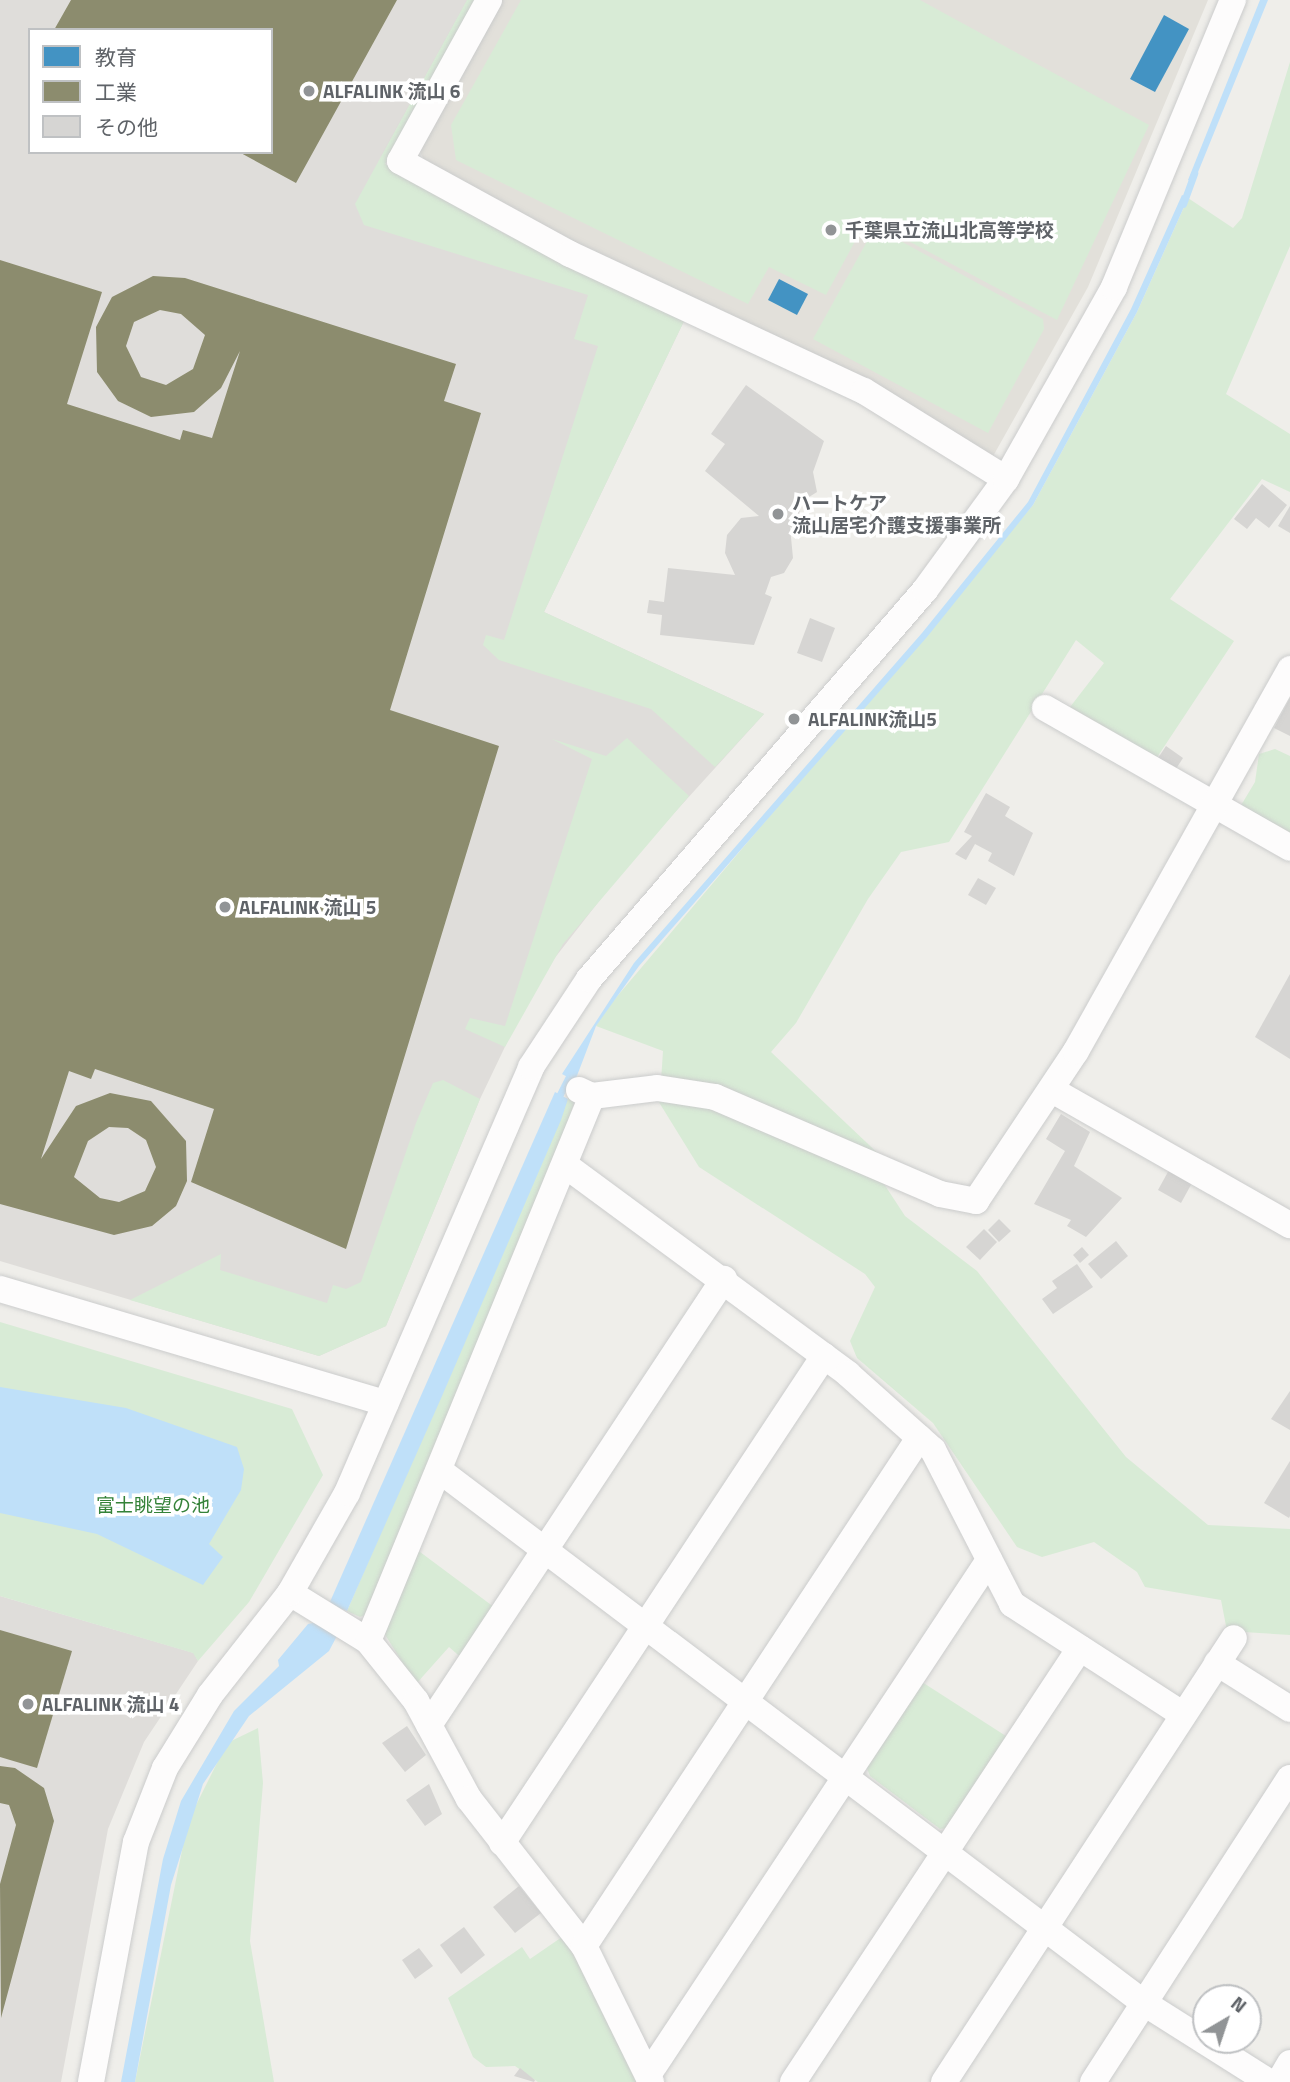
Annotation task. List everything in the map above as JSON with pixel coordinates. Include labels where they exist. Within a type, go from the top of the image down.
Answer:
[{"type":"street","points":[[489,0],[400,161],[570,254],[864,391],[1006,479]]},
{"type":"street","points":[[91,2082],[120,1910],[154,1793],[194,1719],[290,1593],[347,1493],[496,1136],[565,1012],[925,590],[1006,479],[1114,287],[1233,0]]},
{"type":"street","points":[[368,1641],[565,1165],[586,1093],[657,1088],[715,1097],[962,1202],[976,1201],[1052,1090],[1214,808],[1290,669]]},
{"type":"street","points":[[1045,708],[1214,808],[1290,848]]},
{"type":"street","points":[[1052,1090],[1290,1225]]},
{"type":"street","points":[[565,1165],[644,1229],[724,1279],[824,1356],[933,1450],[1012,1604],[1182,1714]]},
{"type":"street","points":[[429,1725],[724,1279]]},
{"type":"street","points":[[0,1289],[385,1403]]},
{"type":"street","points":[[502,1843],[824,1356]]},
{"type":"street","points":[[584,1946],[919,1438]]},
{"type":"street","points":[[439,1470],[1144,2003],[1269,2082]]},
{"type":"street","points":[[650,2078],[844,1777],[989,1559]]},
{"type":"street","points":[[290,1593],[346,1623],[368,1641],[429,1725],[502,1843],[584,1946],[650,2078]]},
{"type":"street","points":[[944,2082],[1182,1714],[1234,1639]]},
{"type":"street","points":[[793,2082],[1080,1648]]},
{"type":"street","points":[[1217,1664],[1290,1709]]},
{"type":"street","points":[[1093,2082],[1290,1778]]},
{"type":"street","points":[[1279,2082],[1290,2063]]},
{"type":"shaded area","points":[[0,0],[475,0],[385,164],[503,233],[686,317],[544,612],[764,714],[628,864],[536,982],[480,1099],[386,1326],[319,1356],[0,1261]]},
{"type":"shaded area","name":"千葉県立流山北高等学校","points":[[499,0],[1208,0],[1088,287],[992,458],[870,383],[589,251],[424,160],[418,147]]},
{"type":"shaded area","points":[[0,1596],[194,1653],[198,1661],[144,1742],[108,1829],[61,2082],[0,2082]]},
{"type":"green space","points":[[467,0],[475,0],[385,164],[503,233],[686,317],[544,612],[764,714],[715,767],[651,709],[499,660],[483,645],[486,635],[504,640],[598,346],[574,339],[588,295],[364,225],[355,204]]},
{"type":"green space","name":"千葉県立流山北高等学校","points":[[521,0],[920,0],[1149,125],[1057,320],[867,219],[826,295],[769,267],[748,304],[456,160],[451,125]]},
{"type":"green space","points":[[1290,62],[1290,246],[1226,394],[1290,434],[1290,492],[1262,479],[1170,599],[1234,641],[1152,765],[1067,711],[1104,663],[1076,640],[949,842],[901,852],[868,899],[796,1023],[771,1052],[886,1161],[661,1081],[663,1051],[596,1026],[603,1013],[1033,505],[1137,312],[1188,198],[1233,228],[1242,218]]},
{"type":"green space","points":[[875,227],[1043,319],[1044,329],[988,433],[813,339]]},
{"type":"green space","points":[[627,738],[689,796],[563,944],[505,1047],[465,1029],[470,1018],[505,1026],[592,759],[552,739],[606,756]]},
{"type":"green space","points":[[1275,749],[1290,756],[1290,833],[1240,807],[1255,782],[1259,754]]},
{"type":"green space","points":[[443,1080],[480,1099],[386,1326],[319,1356],[130,1300],[221,1254],[220,1270],[327,1303],[333,1285],[346,1289],[361,1282],[416,1123],[433,1083]]},
{"type":"green space","points":[[569,1096],[576,1098],[556,1155],[368,1614],[360,1617],[347,1611]]},
{"type":"green space","points":[[657,1099],[725,1109],[873,1167],[905,1216],[977,1271],[1126,1457],[1208,1525],[1290,1529],[1290,1635],[1227,1631],[1221,1600],[1145,1587],[1137,1572],[1094,1542],[1042,1557],[1017,1547],[933,1423],[857,1358],[850,1341],[875,1287],[865,1274],[699,1167]]},
{"type":"green space","name":"富士眺望の池","points":[[0,1322],[292,1409],[323,1475],[249,1602],[198,1661],[193,1653],[0,1596]]},
{"type":"green space","points":[[416,1549],[498,1610],[464,1660],[449,1647],[416,1684],[384,1633]]},
{"type":"green space","points":[[922,1682],[1009,1738],[948,1828],[940,1829],[870,1776],[866,1766]]},
{"type":"green space","points":[[258,1728],[263,1783],[250,1941],[274,2082],[135,2082],[188,1821],[227,1743]]},
{"type":"green space","points":[[562,1937],[594,1987],[639,2082],[538,2082],[515,2066],[486,2067],[473,2057],[448,1998],[522,1947],[530,1959]]},
{"type":"water","points":[[1260,0],[1268,0],[1194,182],[1188,180]]},
{"type":"water","points":[[1182,195],[1188,198],[1137,312],[1033,505],[927,637],[639,966],[596,1026],[575,1081],[562,1074],[634,963],[922,633],[1028,502],[1131,309]]},
{"type":"water","points":[[555,1092],[568,1099],[561,1120],[442,1396],[347,1611],[329,1604]]},
{"type":"water","points":[[0,1387],[126,1408],[237,1447],[244,1469],[241,1490],[209,1544],[223,1557],[203,1585],[97,1534],[0,1513]]},
{"type":"water","points":[[317,1622],[338,1634],[329,1651],[249,1716],[203,1784],[171,1885],[135,2082],[121,2082],[163,1859],[181,1801],[234,1711],[279,1666],[278,1660],[308,1624]]},
{"type":"building: 教育","points":[[1164,15],[1189,29],[1155,92],[1130,79]]},
{"type":"building: 教育","points":[[779,279],[808,294],[797,315],[768,300]]},
{"type":"building: 工業","name":"ALFALINK 流山 6","points":[[71,0],[397,0],[296,183],[243,154],[273,154],[273,28],[55,28]]},
{"type":"building: 工業","name":"ALFALINK 流山 5","points":[[0,260],[102,292],[67,404],[180,440],[183,430],[212,438],[240,351],[221,388],[194,412],[151,417],[118,401],[97,372],[96,327],[112,297],[153,276],[185,278],[456,364],[444,401],[481,413],[390,710],[499,746],[346,1249],[191,1182],[214,1109],[95,1069],[91,1079],[69,1071],[41,1159],[76,1106],[110,1093],[151,1101],[186,1141],[187,1181],[176,1206],[152,1226],[114,1235],[0,1204]],"holes":[[[160,310],[181,314],[205,335],[193,369],[166,385],[141,377],[126,346],[134,322]],[[109,1127],[128,1128],[146,1140],[156,1167],[145,1191],[119,1202],[100,1198],[74,1177],[88,1141]]]},
{"type":"building: 工業","name":"ALFALINK 流山 4","points":[[0,1630],[72,1651],[37,1768],[0,1757]]},
{"type":"building: 工業","points":[[0,1766],[15,1768],[44,1788],[54,1821],[1,2018],[0,1884],[16,1825],[9,1805],[0,1803]]},
{"type":"building: その他","name":"ハートケア 流山居宅介護支援事業所","points":[[746,385],[824,441],[813,472],[817,492],[801,502],[797,530],[790,527],[793,558],[784,573],[771,577],[765,594],[772,597],[754,645],[660,635],[662,615],[647,613],[649,600],[664,602],[668,568],[735,575],[725,553],[727,535],[741,518],[759,516],[705,471],[725,444],[711,434]]},
{"type":"building: その他","points":[[1262,484],[1287,505],[1269,528],[1256,518],[1247,529],[1234,519]]},
{"type":"building: その他","points":[[1290,506],[1290,533],[1278,526]]},
{"type":"building: その他","points":[[810,618],[835,628],[822,662],[797,653]]},
{"type":"building: その他","points":[[1290,698],[1290,736],[1274,728]]},
{"type":"building: その他","points":[[1166,746],[1183,758],[1172,775],[1154,764]]},
{"type":"building: その他","points":[[986,793],[1010,807],[1005,816],[1033,833],[1014,876],[988,861],[992,853],[975,844],[966,860],[955,854],[972,836],[964,832]]},
{"type":"building: その他","points":[[978,878],[996,888],[986,905],[968,895]]},
{"type":"building: その他","points":[[1290,974],[1290,1059],[1255,1037]]},
{"type":"building: その他","points":[[1061,1114],[1090,1132],[1074,1166],[1122,1198],[1086,1237],[1067,1226],[1071,1220],[1034,1204],[1065,1151],[1046,1139]]},
{"type":"building: その他","points":[[1169,1170],[1192,1183],[1181,1203],[1158,1190]]},
{"type":"building: その他","points":[[999,1219],[1011,1231],[999,1242],[988,1230]]},
{"type":"building: その他","points":[[984,1229],[997,1242],[980,1260],[966,1247]]},
{"type":"building: その他","points":[[1116,1241],[1128,1256],[1101,1279],[1088,1264]]},
{"type":"building: その他","points":[[1082,1247],[1089,1255],[1080,1263],[1073,1255]]},
{"type":"building: その他","points":[[1077,1264],[1093,1287],[1053,1314],[1042,1299],[1057,1288],[1052,1281]]},
{"type":"building: その他","points":[[1290,1391],[1290,1430],[1271,1419]]},
{"type":"building: その他","points":[[1290,1461],[1290,1516],[1289,1518],[1264,1503]]},
{"type":"building: その他","points":[[407,1726],[426,1755],[405,1772],[382,1743]]},
{"type":"building: その他","points":[[429,1784],[442,1814],[425,1826],[406,1800]]},
{"type":"building: その他","points":[[519,1886],[541,1913],[515,1933],[493,1907]]},
{"type":"building: その他","points":[[464,1927],[485,1955],[461,1974],[440,1945]]},
{"type":"building: その他","points":[[419,1948],[433,1966],[415,1979],[402,1960]]},
{"type":"building: その他","points":[[520,2068],[535,2080],[534,2082],[514,2076]]},
{"type":"waterway","points":[[1183,204],[1194,173]]},
{"type":"waterway","points":[[556,1102],[571,1072]]},
{"type":"place","name":"ALFALINK 流山 6","points":[[309,91]]},
{"type":"place","name":"千葉県立流山北高等学校","points":[[831,230]]},
{"type":"place","name":"ハートケア 流山居宅介護支援事業所","points":[[778,514]]},
{"type":"place","name":"ALFALINK流山5","points":[[794,719]]},
{"type":"place","name":"ALFALINK 流山 5","points":[[225,907]]},
{"type":"place","name":"ALFALINK 流山 4","points":[[28,1704]]}]
